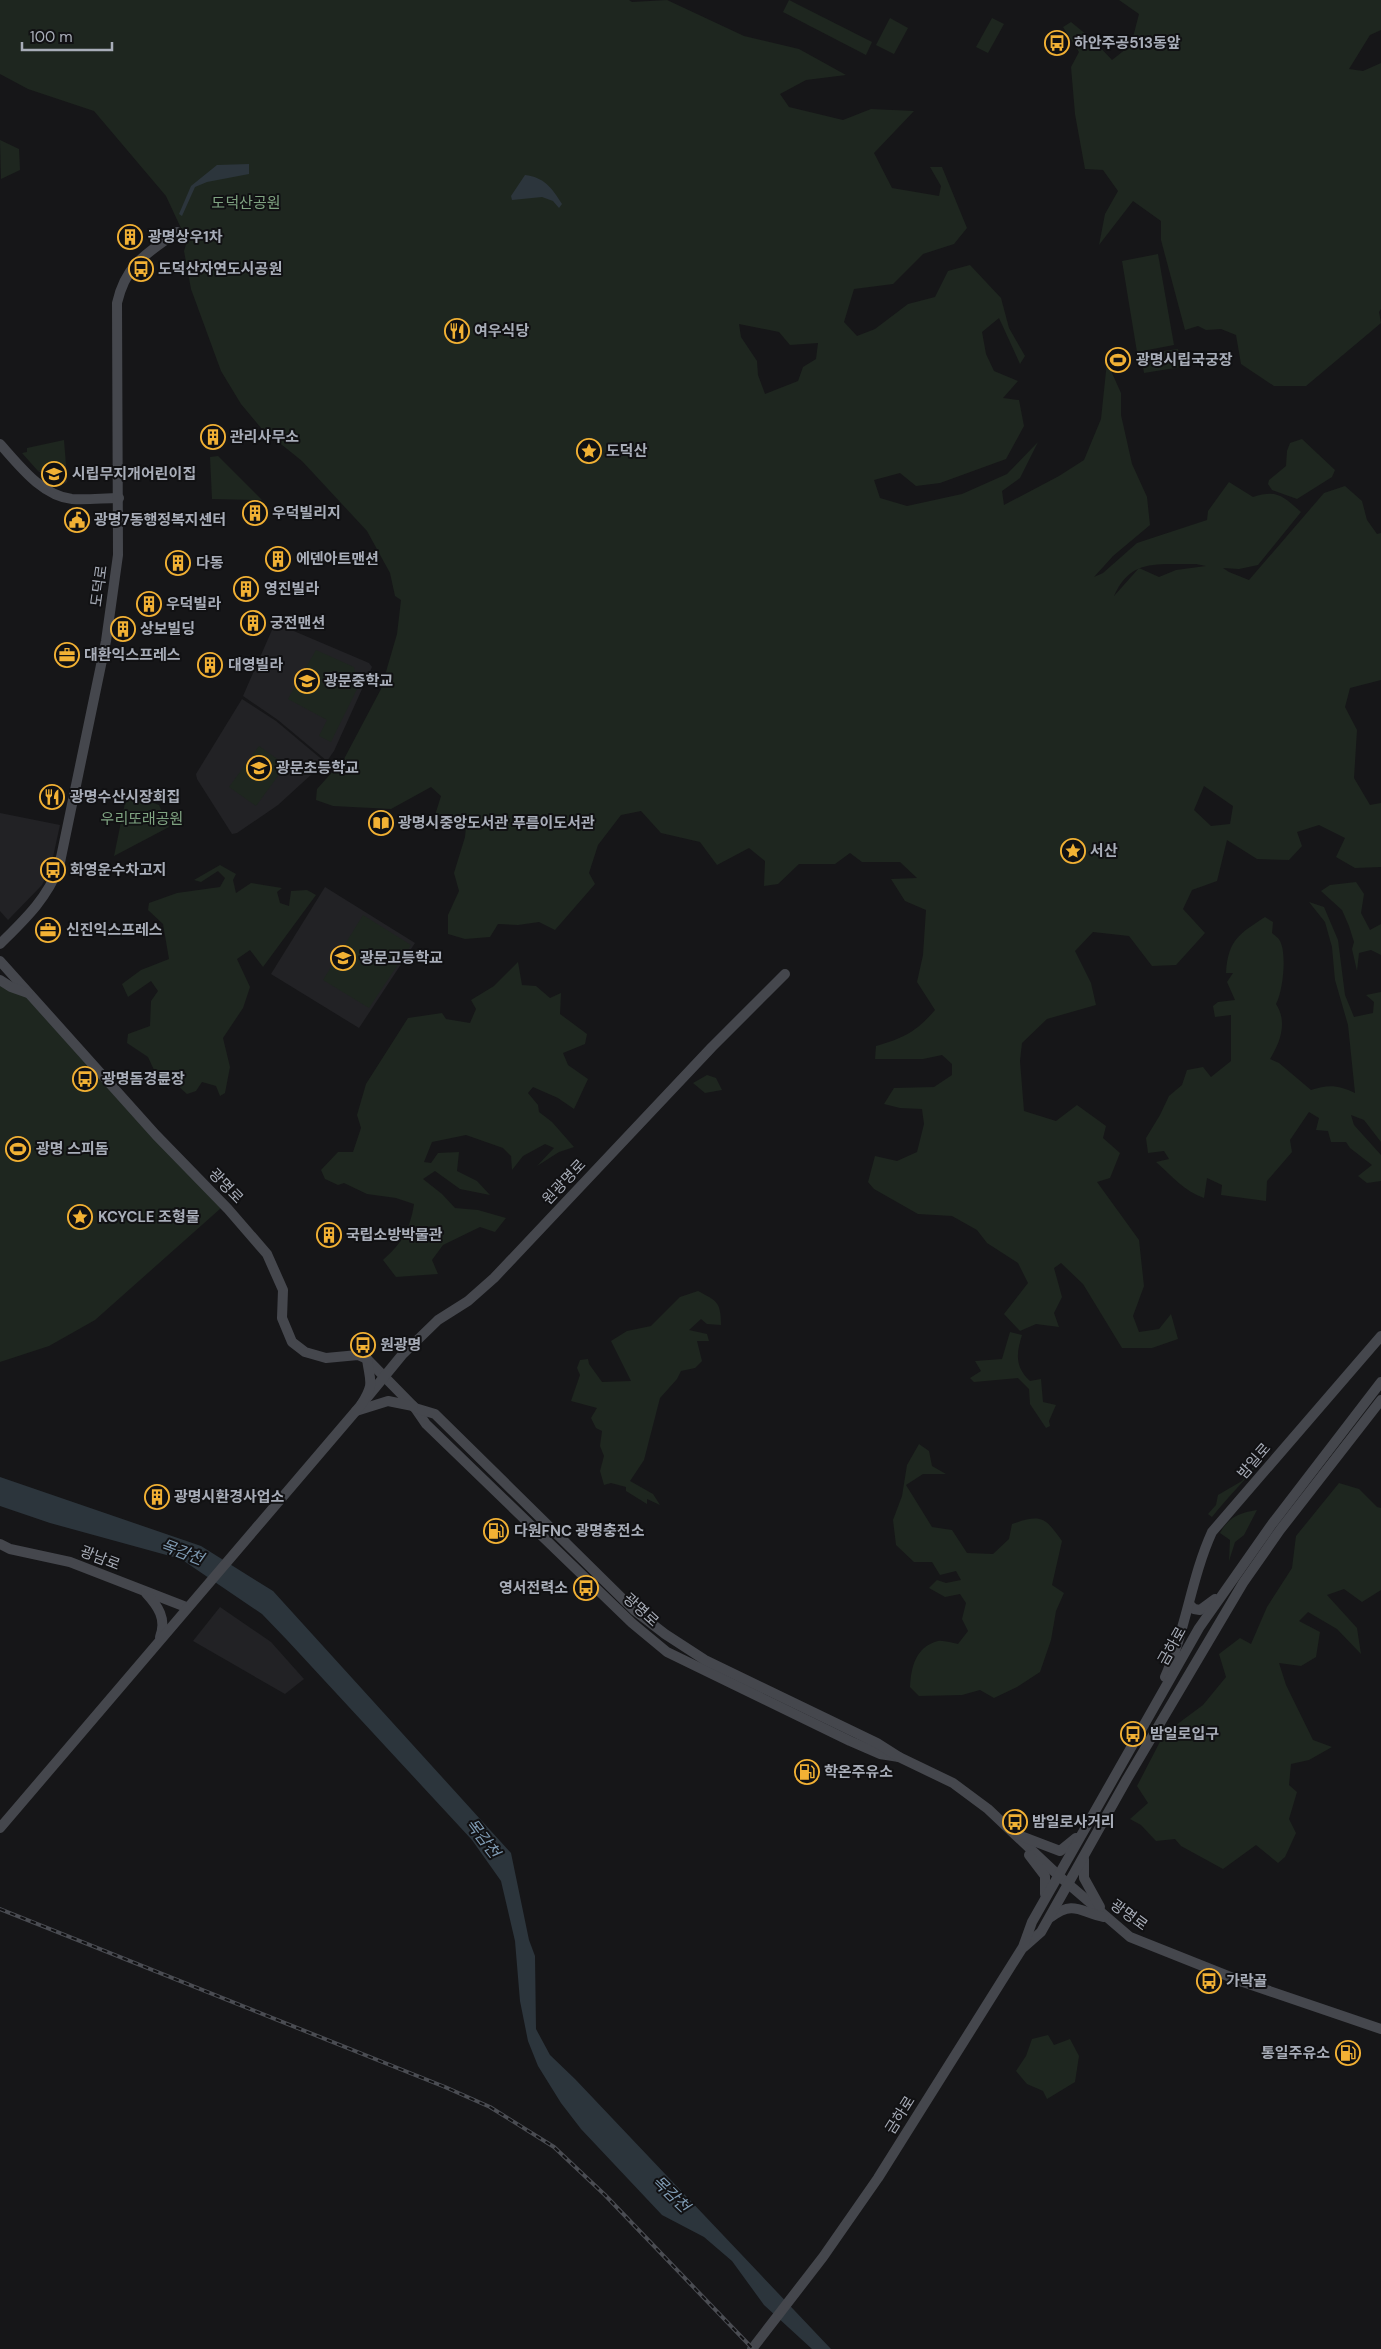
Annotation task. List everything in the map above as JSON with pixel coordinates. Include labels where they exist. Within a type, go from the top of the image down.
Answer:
[{"type":"main road","name":"도덕로","points":[[0,944],[47,894],[63,854],[115,585],[118,555],[119,498],[118,297],[121,286],[130,269],[142,256],[177,232]]},
{"type":"main road","points":[[0,444],[37,482],[62,496],[72,499],[119,498]]},
{"type":"main road","name":"광명로","points":[[0,961],[156,1135],[228,1209],[267,1254],[282,1290],[282,1318],[292,1342],[305,1352],[326,1358],[358,1355],[368,1359],[414,1407],[426,1424],[632,1623],[667,1652],[850,1741],[880,1754],[899,1757],[953,1783],[988,1810],[1059,1876],[1130,1937],[1146,1945],[1243,1982],[1381,2029]]},
{"type":"main road","name":"원광명로","points":[[0,1828],[402,1355],[438,1320],[468,1301],[494,1278],[712,1047],[785,974]]},
{"type":"main road","points":[[0,980],[11,987],[29,993]]},
{"type":"main road","name":"밤일로","points":[[1185,1624],[1202,1553],[1212,1532],[1381,1336]]},
{"type":"main road","points":[[358,1408],[367,1395],[372,1379],[368,1359]]},
{"type":"main road","name":"금하로","points":[[752,2349],[823,2258],[878,2178],[1023,1947],[1032,1922],[1043,1902],[1182,1659],[1225,1590],[1272,1524],[1381,1382]]},
{"type":"main road","name":"금하로","points":[[1023,1947],[1040,1932],[1047,1921],[1087,1849],[1243,1583],[1280,1530],[1381,1400]]},
{"type":"main road","points":[[358,1408],[388,1401],[414,1407]]},
{"type":"main road","points":[[1367,1418],[1381,1418]]},
{"type":"main road","name":"광남로","points":[[0,1544],[10,1549],[70,1562],[186,1607]]},
{"type":"main road","points":[[143,1590],[156,1603],[161,1614],[163,1627],[159,1640]]},
{"type":"main road","points":[[1190,1605],[1197,1610],[1205,1608],[1225,1590]]},
{"type":"main road","points":[[1177,1697],[1185,1624]]},
{"type":"main road","points":[[1151,1714],[1175,1656],[1185,1624]]},
{"type":"main road","points":[[1012,1832],[1060,1851],[1084,1831]]},
{"type":"main road","points":[[1012,1832],[1045,1876],[1047,1884],[1043,1902]]},
{"type":"main road","points":[[1087,1849],[1083,1868],[1084,1878],[1105,1917]]},
{"type":"main road","points":[[1047,1921],[1067,1907],[1074,1907],[1105,1917]]},
{"type":"shaded area","name":"시립무지개어린이집","points":[[66,465],[67,482],[64,484],[53,481],[38,471]]},
{"type":"shaded area","name":"광문중학교","points":[[275,623],[369,663],[372,667],[334,751],[327,761],[278,720],[243,696]]},
{"type":"shaded area","name":"광문초등학교","points":[[242,699],[276,721],[325,762],[278,805],[237,833],[232,834],[197,779],[196,774]]},
{"type":"shaded area","points":[[0,813],[60,825],[51,866],[42,885],[8,920],[0,911]]},
{"type":"shaded area","name":"광문고등학교","points":[[325,887],[415,943],[359,1028],[271,974]]},
{"type":"shaded area","points":[[220,1607],[271,1642],[304,1679],[285,1694],[193,1641]]},
{"type":"green space","name":"도덕산공원","points":[[0,0],[629,0],[632,2],[667,0],[744,36],[799,49],[846,75],[806,80],[780,94],[789,107],[843,120],[871,109],[914,111],[874,153],[892,188],[939,196],[941,186],[930,167],[942,167],[967,228],[954,244],[923,254],[893,284],[854,289],[844,322],[857,336],[875,329],[908,304],[935,297],[948,271],[970,265],[1001,298],[1009,328],[1025,356],[1020,364],[999,318],[982,332],[986,354],[994,371],[1018,381],[1003,398],[1019,400],[1024,426],[1006,459],[940,483],[916,486],[900,473],[874,480],[880,498],[907,506],[962,494],[1007,474],[1038,442],[1020,478],[1002,491],[1004,505],[1059,476],[1084,460],[1101,419],[1107,362],[1121,393],[1121,415],[1132,464],[1147,497],[1150,525],[1113,556],[1094,577],[1103,573],[1137,543],[1207,520],[1208,511],[1229,482],[1253,497],[1274,494],[1284,498],[1301,512],[1258,565],[1239,569],[1223,568],[1249,580],[1324,493],[1345,486],[1362,501],[1367,520],[1377,534],[1381,533],[1381,680],[1350,688],[1345,707],[1357,730],[1354,778],[1370,805],[1381,803],[1381,867],[1355,868],[1336,857],[1345,838],[1319,825],[1297,832],[1302,846],[1289,860],[1257,859],[1227,840],[1217,881],[1192,890],[1183,909],[1205,933],[1176,965],[1152,966],[1129,936],[1093,932],[1075,951],[1091,983],[1096,1005],[1047,1019],[1022,1043],[1020,1061],[1024,1111],[1056,1121],[1077,1105],[1106,1126],[1103,1138],[1120,1153],[1110,1178],[1097,1182],[1139,1240],[1144,1286],[1133,1316],[1139,1332],[1159,1329],[1171,1314],[1178,1339],[1152,1348],[1122,1348],[1083,1284],[1061,1263],[1054,1268],[1062,1297],[1054,1313],[1059,1327],[1036,1324],[1020,1331],[1004,1314],[1028,1283],[1018,1263],[987,1243],[977,1230],[952,1216],[918,1214],[874,1189],[868,1182],[875,1156],[897,1161],[917,1152],[924,1124],[922,1109],[900,1108],[884,1104],[894,1088],[934,1087],[952,1075],[952,1064],[942,1055],[923,1059],[875,1059],[876,1046],[909,1033],[922,1024],[935,1010],[917,982],[923,955],[926,910],[905,901],[891,879],[917,878],[900,862],[862,862],[850,853],[835,864],[799,864],[778,884],[764,886],[765,861],[749,848],[717,865],[700,842],[661,833],[641,811],[621,815],[598,845],[589,873],[595,884],[555,930],[539,922],[518,925],[498,924],[490,937],[465,939],[448,934],[448,915],[459,891],[454,873],[465,837],[467,818],[432,825],[441,796],[431,787],[391,809],[333,806],[316,800],[317,789],[344,759],[381,689],[397,634],[401,600],[395,596],[390,573],[367,531],[302,461],[261,428],[241,404],[221,371],[191,289],[184,251],[187,241],[166,196],[94,111],[28,89],[0,74]],"holes":[[[739,324],[779,332],[790,345],[818,343],[816,359],[803,367],[798,381],[765,394],[758,375],[757,361],[741,337]],[[1159,564],[1196,564],[1206,566],[1176,570],[1159,577],[1140,568]],[[1138,569],[1114,596],[1121,583]],[[1204,786],[1233,806],[1230,824],[1211,826],[1194,810]]]},
{"type":"green space","points":[[789,0],[872,42],[866,55],[783,12]]},
{"type":"green space","points":[[1119,0],[1381,0],[1381,30],[1370,35],[1349,69],[1363,71],[1381,63],[1381,309],[1379,312],[1381,323],[1306,386],[1274,386],[1241,364],[1236,335],[1221,329],[1206,330],[1198,326],[1185,330],[1161,240],[1161,221],[1133,201],[1099,245],[1105,214],[1118,191],[1103,170],[1085,169],[1075,114],[1071,67],[1079,52],[1063,27],[1071,22],[1093,40],[1112,60],[1131,45],[1139,14]]},
{"type":"green space","points":[[890,18],[908,28],[894,54],[876,45]]},
{"type":"green space","points":[[992,18],[1004,24],[988,53],[976,47]]},
{"type":"green space","points":[[0,140],[19,149],[20,170],[1,179]]},
{"type":"green space","points":[[1158,254],[1174,345],[1137,352],[1122,261]]},
{"type":"green space","points":[[1178,349],[1181,367],[1144,373],[1141,354]]},
{"type":"green space","points":[[1302,439],[1335,470],[1332,477],[1297,499],[1272,490],[1268,484],[1269,480],[1286,466],[1287,451],[1290,443]]},
{"type":"green space","points":[[64,440],[66,465],[38,471],[22,453],[27,452],[27,448]]},
{"type":"green space","points":[[218,456],[262,500],[212,499],[210,457]]},
{"type":"green space","points":[[316,650],[354,667],[358,687],[331,742],[319,736],[327,720],[288,699]]},
{"type":"green space","points":[[259,746],[286,765],[256,806],[229,787]]},
{"type":"green space","name":"우리또래공원","points":[[127,793],[159,805],[169,827],[114,856]]},
{"type":"green space","points":[[220,865],[236,874],[233,880],[236,893],[251,883],[282,888],[277,892],[280,903],[289,906],[291,891],[307,890],[316,895],[263,967],[250,950],[237,959],[250,987],[243,1008],[223,1038],[230,1067],[225,1093],[220,1096],[216,1086],[202,1082],[196,1091],[187,1094],[177,1085],[160,1083],[148,1057],[127,1043],[128,1034],[150,1026],[151,1001],[158,991],[151,981],[128,997],[122,984],[141,970],[169,959],[163,924],[148,910],[149,903],[177,893],[220,887],[225,878],[218,871],[201,882],[194,880]]},
{"type":"green space","points":[[1356,882],[1364,894],[1361,913],[1370,930],[1381,924],[1381,955],[1371,950],[1359,953],[1357,971],[1352,949],[1354,942],[1342,910],[1321,891],[1330,885]]},
{"type":"green space","points":[[1309,902],[1324,907],[1338,940],[1345,995],[1354,1017],[1373,1013],[1374,1002],[1366,995],[1381,992],[1381,1142],[1364,1120],[1351,1115],[1354,1125],[1381,1155],[1381,1181],[1367,1183],[1358,1176],[1372,1165],[1350,1148],[1346,1142],[1331,1142],[1328,1131],[1316,1130],[1319,1118],[1309,1112],[1290,1140],[1292,1152],[1267,1181],[1266,1201],[1221,1195],[1222,1185],[1207,1178],[1204,1198],[1184,1187],[1156,1162],[1169,1159],[1164,1151],[1148,1153],[1146,1138],[1169,1096],[1182,1085],[1187,1070],[1203,1067],[1211,1077],[1231,1061],[1231,1015],[1215,1017],[1213,1006],[1218,1002],[1235,1000],[1227,982],[1233,973],[1226,973],[1229,953],[1232,945],[1242,933],[1265,917],[1273,922],[1272,933],[1280,941],[1284,963],[1281,990],[1276,1004],[1282,1018],[1281,1032],[1277,1046],[1270,1059],[1279,1063],[1311,1090],[1333,1086],[1355,1093],[1348,1025],[1335,980],[1332,947],[1325,922]]},
{"type":"green space","points":[[363,915],[411,945],[369,1008],[323,980]]},
{"type":"green space","points":[[518,962],[522,985],[536,986],[550,998],[561,993],[560,1014],[587,1034],[585,1044],[563,1053],[568,1065],[588,1079],[574,1109],[558,1098],[533,1087],[528,1093],[538,1105],[539,1112],[552,1122],[574,1147],[559,1152],[537,1166],[554,1148],[545,1144],[523,1156],[512,1170],[511,1156],[503,1148],[466,1135],[432,1142],[424,1162],[431,1163],[438,1153],[459,1152],[457,1171],[477,1181],[490,1195],[460,1189],[435,1171],[423,1179],[442,1194],[455,1208],[478,1210],[506,1218],[495,1232],[480,1227],[443,1245],[432,1260],[438,1274],[396,1277],[383,1260],[404,1235],[414,1204],[396,1198],[367,1194],[344,1183],[338,1185],[325,1179],[321,1170],[338,1152],[353,1152],[361,1128],[357,1115],[366,1084],[408,1018],[442,1013],[446,1019],[470,1023],[476,1009],[471,1000],[494,986]]},
{"type":"green space","points":[[0,978],[27,998],[221,1208],[95,1320],[49,1346],[0,1362]]},
{"type":"green space","points":[[707,1075],[716,1078],[722,1090],[705,1093],[693,1083]]},
{"type":"green space","points":[[698,1291],[717,1303],[720,1311],[721,1325],[707,1324],[701,1319],[689,1330],[707,1334],[709,1341],[697,1341],[702,1361],[695,1368],[681,1371],[677,1379],[660,1398],[644,1460],[630,1481],[653,1494],[660,1505],[647,1499],[647,1504],[626,1491],[626,1487],[611,1483],[604,1485],[600,1471],[604,1456],[600,1446],[602,1431],[596,1428],[591,1418],[597,1408],[571,1401],[580,1375],[577,1368],[580,1360],[588,1359],[589,1364],[602,1382],[631,1381],[611,1341],[627,1331],[651,1326],[680,1297]]},
{"type":"green space","points":[[1010,1332],[1022,1335],[1018,1360],[1025,1376],[1030,1381],[1041,1379],[1043,1402],[1056,1405],[1049,1421],[1050,1426],[1046,1428],[1030,1404],[1029,1389],[1018,1378],[974,1382],[970,1378],[981,1371],[975,1361],[1002,1359]]},
{"type":"green space","points":[[919,1444],[929,1451],[932,1466],[946,1474],[923,1474],[906,1485],[932,1527],[952,1530],[967,1553],[993,1554],[1009,1539],[1012,1524],[1030,1519],[1046,1522],[1062,1541],[1052,1585],[1064,1593],[1056,1611],[1051,1640],[1040,1672],[1017,1687],[994,1698],[980,1690],[962,1695],[919,1696],[910,1687],[913,1666],[919,1653],[924,1648],[938,1641],[958,1644],[968,1631],[962,1619],[966,1603],[960,1594],[945,1597],[929,1588],[937,1580],[946,1583],[961,1580],[956,1571],[940,1575],[932,1562],[914,1562],[896,1545],[893,1520],[902,1496],[907,1465]]},
{"type":"green space","points":[[1265,1455],[1212,1517],[1208,1514],[1216,1505],[1218,1495],[1242,1481],[1260,1458]]},
{"type":"green space","points":[[1339,1483],[1359,1489],[1377,1507],[1381,1508],[1381,1590],[1362,1602],[1344,1589],[1327,1595],[1357,1628],[1361,1654],[1337,1629],[1308,1612],[1299,1621],[1320,1632],[1316,1657],[1301,1666],[1279,1663],[1286,1685],[1313,1740],[1332,1747],[1309,1760],[1291,1764],[1289,1785],[1297,1792],[1289,1819],[1296,1833],[1285,1857],[1278,1863],[1256,1845],[1223,1869],[1181,1846],[1175,1839],[1156,1841],[1141,1825],[1130,1819],[1148,1803],[1137,1786],[1164,1734],[1203,1705],[1226,1677],[1219,1654],[1240,1638],[1251,1644],[1267,1607],[1292,1568],[1296,1536]]},
{"type":"green space","points":[[1257,1510],[1244,1535],[1235,1542],[1229,1561],[1230,1540],[1220,1533],[1231,1519]]},
{"type":"green space","points":[[1048,2035],[1054,2045],[1070,2039],[1079,2056],[1075,2082],[1047,2099],[1043,2091],[1027,2084],[1016,2071],[1026,2056],[1032,2039]]},
{"type":"water","points":[[249,164],[249,174],[207,182],[195,187],[182,216],[179,214],[191,186],[217,165]]},
{"type":"water","points":[[525,175],[537,178],[547,184],[562,204],[559,208],[553,201],[542,197],[512,200],[511,196]]},
{"type":"water","name":"목감천","points":[[0,1477],[201,1546],[273,1591],[511,1853],[529,1940],[535,1956],[536,2029],[550,2055],[831,2349],[812,2349],[764,2305],[732,2261],[704,2237],[662,2215],[581,2129],[561,2103],[538,2066],[528,2041],[520,2001],[515,1941],[501,1881],[472,1840],[287,1640],[262,1614],[181,1559],[50,1523],[0,1506]]},
{"type":"railway","points":[[0,1909],[445,2087],[490,2107],[554,2147],[605,2195],[753,2349]]},
{"type":"place","name":"하안주공513동앞","points":[[1057,43]]},
{"type":"place","name":"광명상우1차","points":[[130,237]]},
{"type":"place","name":"도덕산자연도시공원","points":[[141,269]]},
{"type":"place","name":"여우식당","points":[[457,331]]},
{"type":"place","name":"광명시립국궁장","points":[[1118,360]]},
{"type":"place","name":"관리사무소","points":[[213,437]]},
{"type":"place","name":"도덕산","points":[[589,451]]},
{"type":"place","name":"시립무지개어린이집","points":[[54,474]]},
{"type":"place","name":"우덕빌리지","points":[[255,513]]},
{"type":"place","name":"광명7동행정복지센터","points":[[77,520]]},
{"type":"place","name":"에덴아트맨션","points":[[278,559]]},
{"type":"place","name":"다동","points":[[178,563]]},
{"type":"place","name":"영진빌라","points":[[246,589]]},
{"type":"place","name":"우덕빌라","points":[[149,604]]},
{"type":"place","name":"궁전맨션","points":[[253,623]]},
{"type":"place","name":"상보빌딩","points":[[123,629]]},
{"type":"place","name":"대환익스프레스","points":[[67,655]]},
{"type":"place","name":"대영빌라","points":[[210,665]]},
{"type":"place","name":"광문중학교","points":[[307,681]]},
{"type":"place","name":"광문초등학교","points":[[259,768]]},
{"type":"place","name":"광명수산시장회집","points":[[52,797]]},
{"type":"place","name":"광명시중앙도서관 푸름이도서관","points":[[381,823]]},
{"type":"place","name":"서산","points":[[1073,851]]},
{"type":"place","name":"화영운수차고지","points":[[53,870]]},
{"type":"place","name":"신진익스프레스","points":[[48,930]]},
{"type":"place","name":"광문고등학교","points":[[343,958]]},
{"type":"place","name":"광명돔경륜장","points":[[85,1079]]},
{"type":"place","name":"광명 스피돔","points":[[18,1149]]},
{"type":"place","name":"KCYCLE 조형물","points":[[80,1217]]},
{"type":"place","name":"국립소방박물관","points":[[329,1235]]},
{"type":"place","name":"원광명","points":[[363,1345]]},
{"type":"place","name":"광명시환경사업소","points":[[157,1497]]},
{"type":"place","name":"다원FNC 광명충전소","points":[[496,1531]]},
{"type":"place","name":"영서전력소","points":[[586,1588]]},
{"type":"place","name":"밤일로입구","points":[[1133,1734]]},
{"type":"place","name":"학온주유소","points":[[807,1772]]},
{"type":"place","name":"밤일로사거리","points":[[1015,1822]]},
{"type":"place","name":"가락골","points":[[1209,1981]]},
{"type":"place","name":"통일주유소","points":[[1348,2053]]}]
